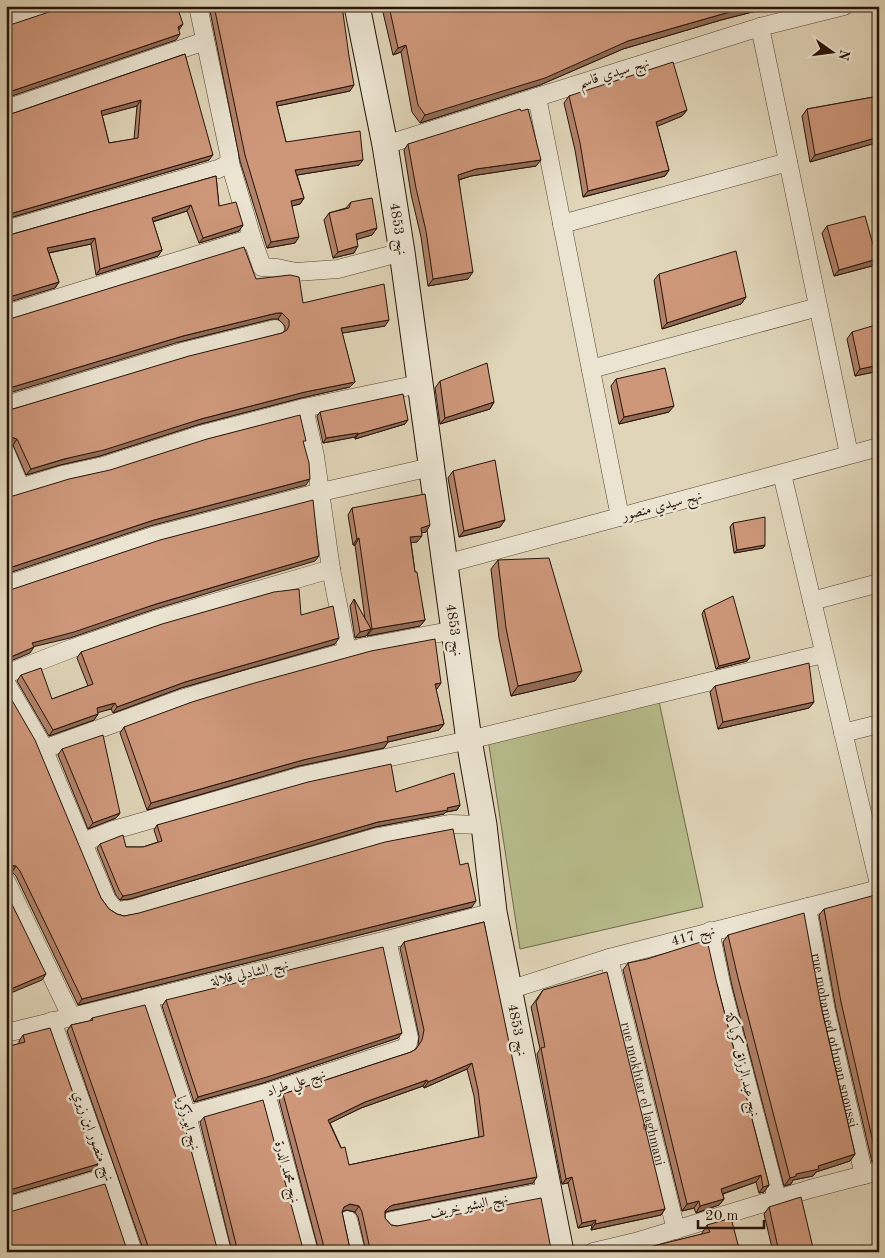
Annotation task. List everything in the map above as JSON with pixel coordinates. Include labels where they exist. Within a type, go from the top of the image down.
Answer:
[{"type":"street","points":[[6,20],[47,6]]},
{"type":"street","points":[[198,6],[230,163],[262,267],[296,272],[338,269],[402,252]]},
{"type":"street","name":"نهج 4853","points":[[356,6],[385,145],[402,252],[469,740],[484,825],[494,912],[561,1252]]},
{"type":"street","name":"نهج سيدي قاسم","points":[[385,145],[760,27],[843,6]]},
{"type":"street","points":[[760,27],[849,454]]},
{"type":"street","points":[[6,109],[204,41]]},
{"type":"street","points":[[537,97],[620,517]]},
{"type":"street","points":[[562,224],[788,162]]},
{"type":"street","points":[[6,230],[218,169],[230,163]]},
{"type":"street","points":[[6,314],[252,238]]},
{"type":"street","points":[[591,369],[818,307]]},
{"type":"street","points":[[6,405],[182,352],[275,329]]},
{"type":"street","points":[[6,453],[13,490],[103,466],[200,435],[304,408],[419,384]]},
{"type":"street","points":[[304,408],[321,492],[331,568],[347,651]]},
{"type":"street","name":"نهج سيدي منصور","points":[[445,564],[782,474],[879,446]]},
{"type":"street","points":[[6,585],[153,536],[321,492],[431,466]]},
{"type":"street","points":[[782,474],[823,654],[879,884]]},
{"type":"street","points":[[6,674],[73,648],[155,620],[331,568]]},
{"type":"street","points":[[812,601],[879,583]]},
{"type":"street","points":[[42,745],[253,677],[347,651],[454,630]]},
{"type":"street","points":[[83,842],[114,830],[259,787],[350,765],[469,740],[823,654]]},
{"type":"street","points":[[6,683],[42,745],[109,903],[113,908],[121,912],[378,837],[449,824],[484,825]]},
{"type":"street","points":[[843,733],[879,724]]},
{"type":"street","points":[[6,880],[71,1016]]},
{"type":"street","name":"نهج 417","points":[[509,990],[609,958],[879,888]]},
{"type":"street","name":"rue mohamed othman snoussi","points":[[807,907],[826,1012],[871,1173]]},
{"type":"street","name":"نهج الشادلي قلالة","points":[[6,1032],[387,940],[494,912]]},
{"type":"street","name":"نهج عبد الرزاق كرباكة","points":[[710,931],[722,988],[777,1199]]},
{"type":"street","name":"نهج علي طراد","points":[[187,1115],[404,1048],[409,1038],[387,940]]},
{"type":"street","name":"rue mokhtar el laghmani","points":[[609,958],[676,1230]]},
{"type":"street","name":"نهج ابو زكريا","points":[[148,997],[187,1115],[222,1252]]},
{"type":"street","name":"نهج منصور ابن زيري","points":[[52,1020],[133,1252]]},
{"type":"street","name":"نهج محمد الدرة","points":[[266,1092],[309,1252]]},
{"type":"street","points":[[593,1252],[635,1242],[871,1173]]},
{"type":"street","points":[[6,1207],[108,1176]]},
{"type":"street","name":"نهج البشير خريف","points":[[391,1221],[548,1191]]},
{"type":"street","points":[[348,1220],[356,1252]]},
{"type":"green space","points":[[658,697],[703,907],[520,949],[488,739]]},
{"type":"building","points":[[58,6],[177,6],[183,24],[178,27],[180,34],[6,93],[6,23],[13,24],[55,10]]},
{"type":"building","points":[[214,6],[342,6],[354,85],[276,102],[286,142],[360,131],[363,160],[295,170],[304,198],[291,201],[299,237],[271,242],[245,155]]},
{"type":"building","points":[[389,6],[752,6],[628,41],[545,78],[425,115],[418,105],[406,45],[398,48]]},
{"type":"building","points":[[185,54],[213,155],[6,215],[6,113],[14,113]],"holes":[[[141,100],[138,138],[109,143],[101,111]]]},
{"type":"building","points":[[673,62],[687,110],[656,122],[669,170],[588,191],[580,143],[569,96]]},
{"type":"building","points":[[879,96],[879,137],[815,155],[807,109]]},
{"type":"building","points":[[520,109],[521,111],[528,109],[541,160],[476,169],[458,175],[473,272],[433,279],[426,231],[408,144]]},
{"type":"building","points":[[216,176],[219,206],[236,202],[243,225],[203,238],[191,205],[152,218],[162,250],[100,269],[95,238],[47,248],[59,282],[6,298],[6,234],[13,234]]},
{"type":"building","points":[[372,198],[377,228],[356,234],[358,246],[338,252],[329,213],[349,208],[351,202]]},
{"type":"building","points":[[865,216],[877,259],[839,270],[827,226]]},
{"type":"building","points":[[244,247],[256,279],[290,275],[299,277],[303,303],[384,284],[389,320],[341,328],[355,382],[305,392],[201,419],[104,450],[31,469],[17,439],[6,437],[6,408],[13,409],[189,356],[282,333],[287,330],[289,320],[282,313],[277,313],[183,336],[6,389],[6,318],[13,318]]},
{"type":"building","points":[[736,251],[746,297],[667,323],[659,274]]},
{"type":"building","points":[[879,324],[879,365],[860,369],[852,332]]},
{"type":"building","points":[[487,363],[494,402],[445,418],[440,381]]},
{"type":"building","points":[[665,368],[674,406],[624,417],[616,379]]},
{"type":"building","points":[[403,394],[408,420],[358,434],[326,438],[320,412]]},
{"type":"building","points":[[300,415],[306,441],[303,441],[309,463],[310,479],[154,520],[6,569],[6,495],[13,496],[69,479],[110,470],[207,439]]},
{"type":"building","points":[[495,460],[505,520],[464,531],[453,471]]},
{"type":"building","points":[[6,465],[10,475],[6,477]]},
{"type":"building","points":[[425,494],[430,525],[421,528],[422,536],[410,537],[425,620],[372,629],[359,538],[357,539],[352,508]]},
{"type":"building","points":[[313,500],[319,556],[156,604],[74,632],[32,643],[34,647],[6,659],[6,589],[13,589],[160,540]]},
{"type":"building","points":[[765,517],[765,545],[737,550],[733,523]]},
{"type":"building","points":[[549,558],[582,671],[518,686],[506,628],[498,560]]},
{"type":"building","points":[[299,589],[301,615],[333,606],[339,638],[185,682],[117,707],[115,703],[97,708],[98,714],[53,730],[21,675],[41,668],[52,699],[93,684],[81,652],[162,624],[274,592]]},
{"type":"building","points":[[733,596],[750,658],[719,666],[704,610]]},
{"type":"building","points":[[354,599],[371,629],[360,632]]},
{"type":"building","points":[[435,639],[441,683],[435,684],[444,724],[387,737],[388,741],[303,760],[151,803],[124,727],[192,702],[251,684],[371,651]]},
{"type":"building","points":[[809,663],[814,702],[723,722],[715,686]]},
{"type":"building","points":[[6,690],[35,740],[101,898],[109,909],[117,914],[124,916],[139,913],[385,842],[453,829],[460,865],[468,863],[476,901],[82,999],[20,871],[16,866],[6,865]]},
{"type":"building","points":[[103,735],[120,813],[93,823],[62,749]]},
{"type":"building","points":[[391,764],[396,792],[454,773],[460,805],[447,808],[448,810],[378,822],[123,896],[100,844],[123,835],[126,847],[143,847],[162,841],[157,825],[308,782]]},
{"type":"building","points":[[6,892],[46,974],[6,991]]},
{"type":"building","points":[[879,894],[879,1155],[876,1155],[841,1002],[824,909]]},
{"type":"building","points":[[804,913],[821,1006],[855,1154],[818,1166],[819,1169],[796,1174],[796,1176],[790,1178],[728,935]]},
{"type":"building","points":[[484,922],[537,1177],[393,1205],[385,1211],[385,1218],[391,1225],[397,1226],[541,1198],[552,1252],[368,1252],[370,1249],[362,1212],[359,1206],[350,1204],[344,1207],[342,1212],[352,1252],[322,1252],[323,1243],[283,1094],[416,1049],[422,1040],[424,1030],[404,942]],"holes":[[[472,1063],[478,1090],[484,1136],[349,1165],[345,1147],[341,1148],[328,1120],[365,1102],[427,1080],[428,1082]]]},
{"type":"building","points":[[707,940],[769,1185],[763,1187],[761,1175],[721,1189],[724,1199],[700,1206],[699,1201],[687,1204],[628,963]]},
{"type":"building","points":[[383,947],[402,1033],[267,1077],[198,1097],[166,1000]]},
{"type":"building","points":[[607,972],[665,1209],[595,1224],[596,1220],[582,1223],[572,1177],[566,1179],[541,1048],[545,1047],[536,1002],[543,990]]},
{"type":"building","points":[[6,992],[8,1003],[6,1004]]},
{"type":"building","points":[[145,1005],[181,1112],[218,1252],[146,1252],[148,1248],[147,1243],[71,1025]]},
{"type":"building","points":[[50,1028],[98,1164],[6,1191],[6,1047],[25,1042],[23,1035]]},
{"type":"building","points":[[263,1100],[305,1252],[234,1252],[236,1244],[204,1117]]},
{"type":"building","points":[[105,1184],[129,1252],[6,1252],[6,1210],[13,1211]]},
{"type":"building","points":[[801,1197],[814,1252],[779,1252],[769,1207]]},
{"type":"building","points":[[731,1218],[740,1252],[633,1252],[710,1232],[707,1225]]}]
